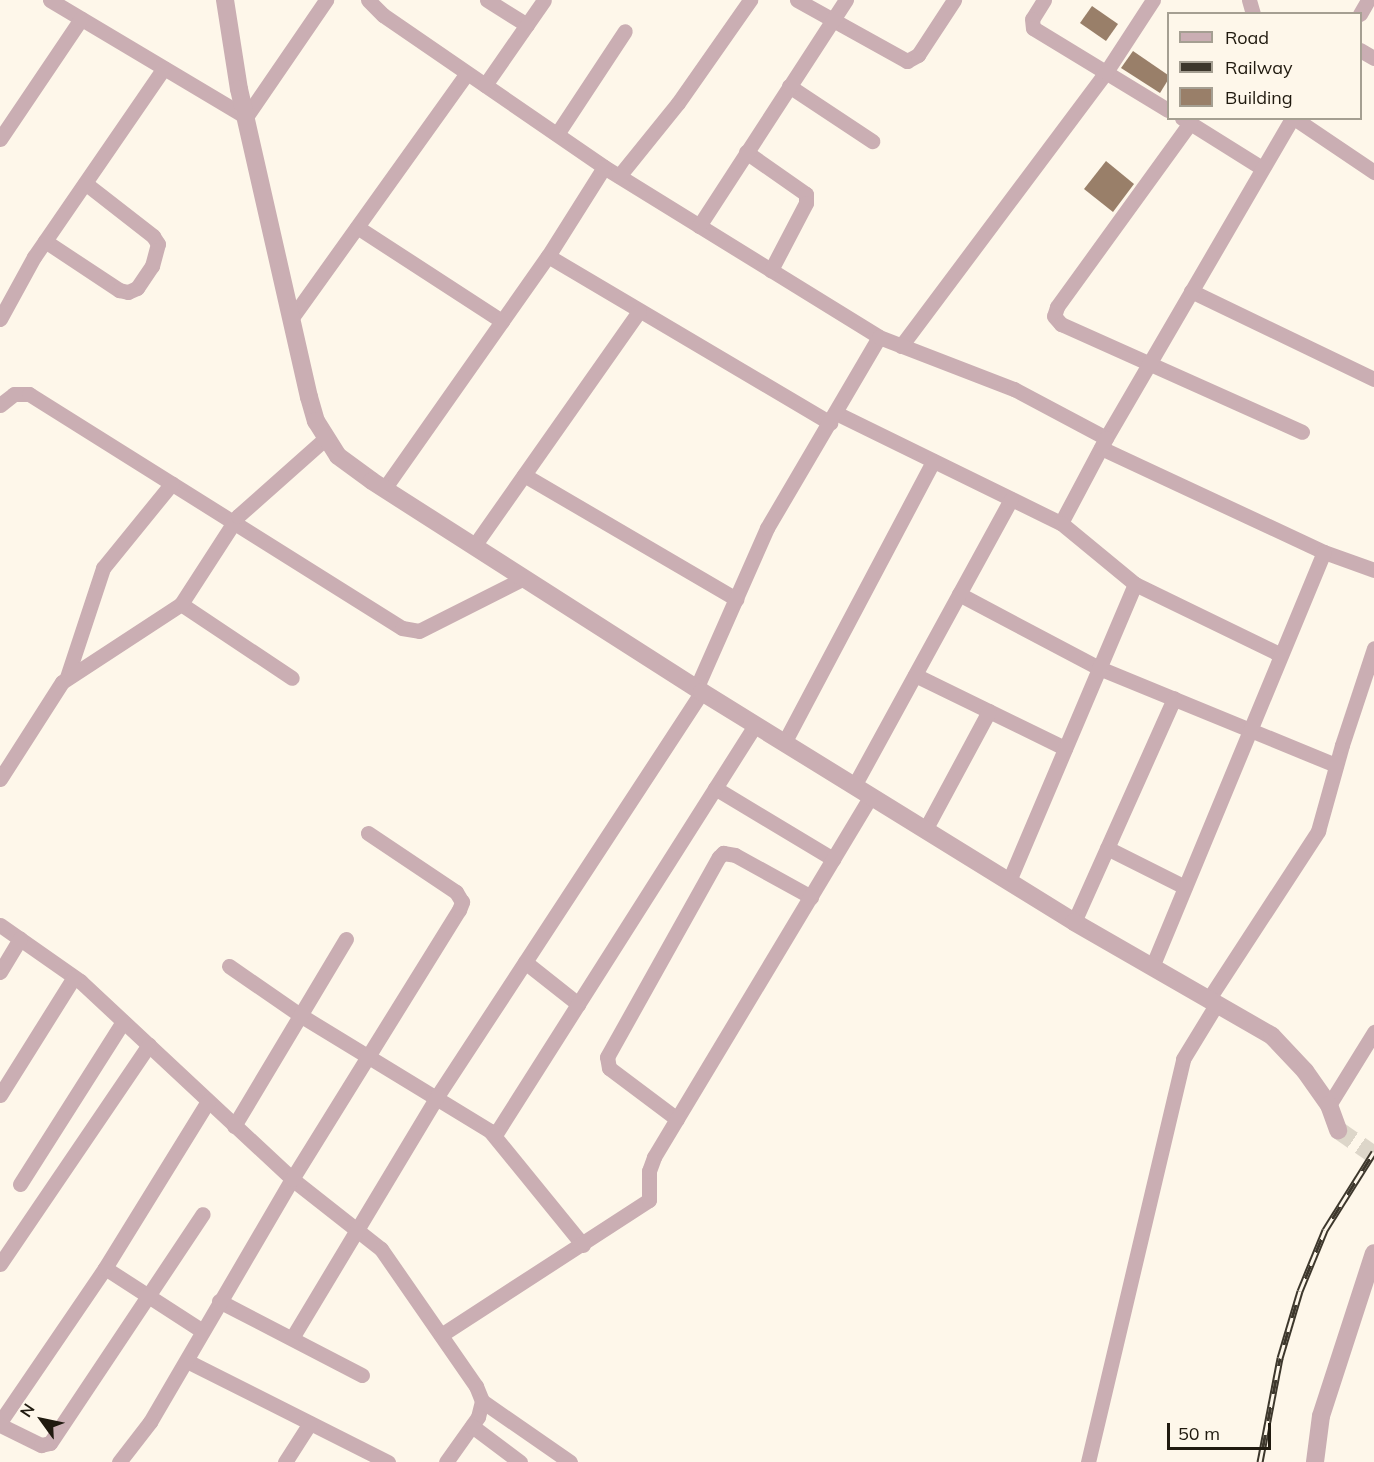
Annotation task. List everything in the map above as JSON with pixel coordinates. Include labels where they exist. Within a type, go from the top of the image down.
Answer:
[{"type":"street","points":[[50,0],[246,117]]},
{"type":"street","points":[[225,0],[246,117],[309,397],[316,421],[338,456],[384,489],[755,725],[1074,922],[1272,1036],[1305,1071],[1329,1105],[1338,1130]]},
{"type":"street","points":[[246,117],[326,0]]},
{"type":"street","points":[[368,0],[383,15],[618,176],[879,337],[1014,388],[1103,443],[1324,552],[1374,570]]},
{"type":"street","points":[[487,0],[527,25]]},
{"type":"street","points":[[485,85],[544,0]]},
{"type":"street","points":[[618,176],[678,103],[750,0]]},
{"type":"street","points":[[797,0],[907,60],[918,55],[954,0]]},
{"type":"street","points":[[699,226],[846,0]]},
{"type":"street","points":[[1044,0],[1032,19],[1033,28],[1167,109]]},
{"type":"street","points":[[901,346],[1106,72],[1153,0]]},
{"type":"street","points":[[0,140],[81,19]]},
{"type":"street","points":[[557,134],[625,31]]},
{"type":"street","points":[[0,319],[45,241],[164,68]]},
{"type":"street","points":[[291,319],[467,73]]},
{"type":"street","points":[[789,86],[872,141]]},
{"type":"street","points":[[1061,523],[1103,443],[1291,120]]},
{"type":"street","points":[[1294,120],[1374,172]]},
{"type":"street","points":[[1262,168],[1186,121],[1054,311],[1056,320],[1060,324],[1302,432]]},
{"type":"street","points":[[746,152],[806,194],[806,203],[771,270]]},
{"type":"street","points":[[384,489],[548,256],[604,166]]},
{"type":"street","points":[[45,241],[119,291],[128,292],[136,288],[152,266],[157,255],[158,244],[153,236],[85,183]]},
{"type":"street","points":[[357,227],[502,321]]},
{"type":"street","points":[[548,256],[639,311],[833,418],[933,461],[1061,523],[1135,584],[1281,655]]},
{"type":"street","points":[[1191,291],[1374,379]]},
{"type":"street","points":[[474,546],[639,311]]},
{"type":"street","points":[[292,1338],[436,1098],[699,690],[767,528],[879,337]]},
{"type":"street","points":[[0,405],[14,394],[29,394],[402,628],[410,630],[426,628],[524,578]]},
{"type":"street","points":[[67,677],[180,604],[234,521],[326,438]]},
{"type":"street","points":[[784,743],[933,461]]},
{"type":"street","points":[[524,475],[736,599]]},
{"type":"street","points":[[0,779],[67,677],[102,568],[172,483]]},
{"type":"street","points":[[854,786],[1011,499]]},
{"type":"street","points":[[1152,967],[1324,552]]},
{"type":"street","points":[[1009,881],[1135,584]]},
{"type":"street","points":[[959,594],[1099,668],[1251,728],[1336,765]]},
{"type":"street","points":[[180,604],[292,678]]},
{"type":"street","points":[[1088,1462],[1183,1059],[1212,1002],[1312,842],[1322,822],[1336,765],[1374,648]]},
{"type":"street","points":[[915,675],[1065,748]]},
{"type":"street","points":[[1074,922],[1174,698]]},
{"type":"street","points":[[925,830],[989,711]]},
{"type":"street","points":[[495,1135],[755,725]]},
{"type":"street","points":[[715,788],[833,859]]},
{"type":"street","points":[[441,1335],[649,1200],[651,1163],[871,796]]},
{"type":"street","points":[[119,1462],[150,1422],[187,1361],[201,1330],[462,902],[456,892],[368,833]]},
{"type":"street","points":[[1107,848],[1185,888]]},
{"type":"street","points":[[677,1119],[609,1068],[607,1057],[718,857],[723,853],[735,855],[811,897]]},
{"type":"street","points":[[0,925],[74,977],[292,1179],[381,1249],[476,1386],[482,1401],[570,1462]]},
{"type":"street","points":[[0,972],[20,939]]},
{"type":"street","points":[[234,1125],[346,939]]},
{"type":"street","points":[[525,963],[578,1004]]},
{"type":"street","points":[[229,966],[300,1015],[495,1135],[582,1245]]},
{"type":"street","points":[[0,1095],[74,977]]},
{"type":"street","points":[[20,1184],[123,1022]]},
{"type":"street","points":[[1329,1105],[1374,1032]]},
{"type":"street","points":[[0,1264],[149,1046]]},
{"type":"street","points":[[203,1214],[50,1443],[41,1445],[0,1424],[105,1268],[208,1101]]},
{"type":"street","points":[[1315,1462],[1321,1416],[1374,1253]]},
{"type":"street","points":[[105,1268],[201,1330]]},
{"type":"street","points":[[219,1301],[362,1375]]},
{"type":"street","points":[[187,1361],[388,1462]]},
{"type":"street","points":[[446,1462],[478,1417],[482,1401]]},
{"type":"street","points":[[285,1462],[310,1423]]},
{"type":"street","points":[[472,1426],[520,1462]]},
{"type":"building","points":[[1092,6],[1118,24],[1106,41],[1080,23]]},
{"type":"building","points":[[1133,51],[1167,74],[1167,82],[1160,93],[1121,68]]},
{"type":"building","points":[[1106,161],[1134,184],[1113,212],[1084,189]]},
{"type":"tunnel","points":[[1338,1130],[1374,1155]]},
{"type":"railway","points":[[1260,1462],[1280,1358],[1300,1291],[1325,1230],[1374,1152]]}]
